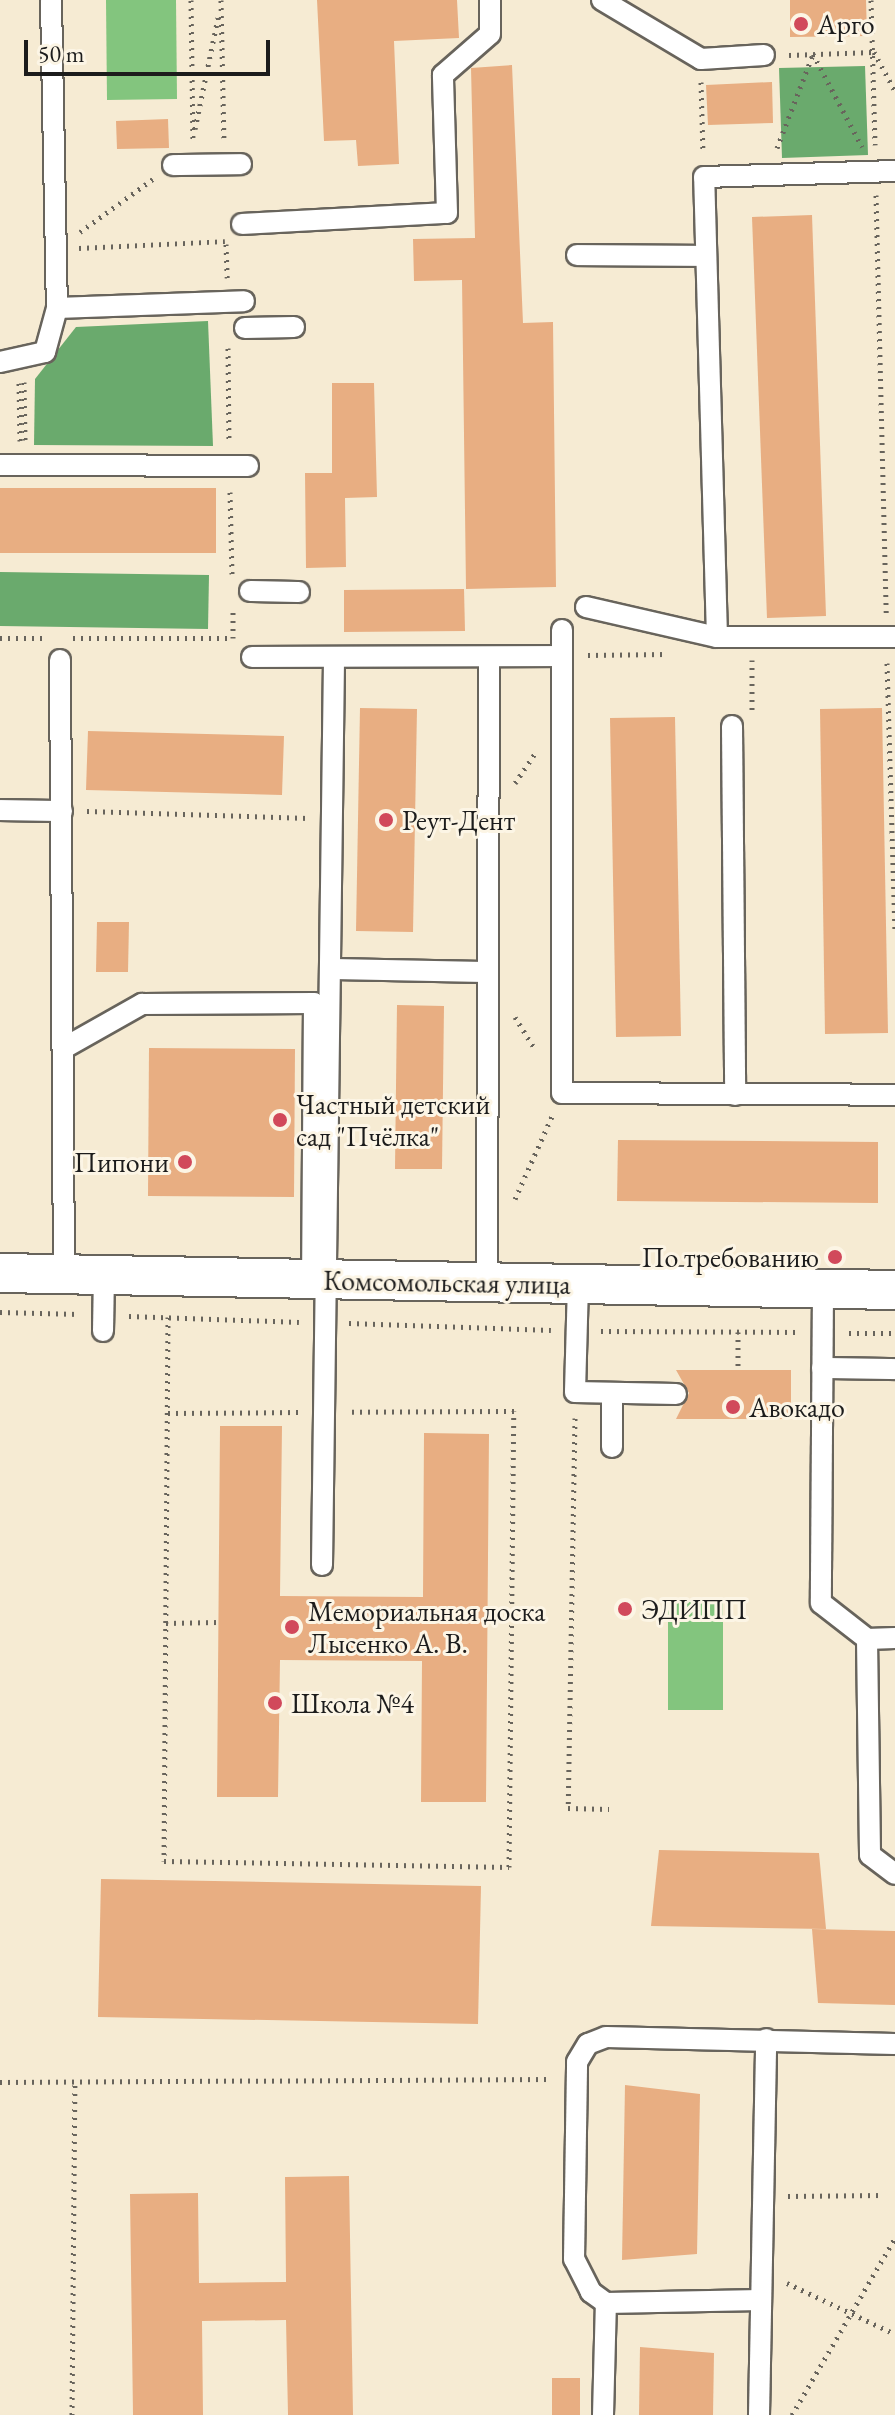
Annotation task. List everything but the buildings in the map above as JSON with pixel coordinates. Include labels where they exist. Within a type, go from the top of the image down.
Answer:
[{"type":"street","name":"Комсомольская улица","points":[[0,1273],[895,1290]]},
{"type":"lane","points":[[14,361],[45,352],[57,308],[51,0]]},
{"type":"lane","points":[[234,225],[447,213],[443,75],[490,34],[490,0]]},
{"type":"lane","points":[[602,0],[701,59],[764,55]]},
{"type":"lane","points":[[183,165],[233,164]]},
{"type":"lane","points":[[717,637],[704,177],[885,172]]},
{"type":"lane","points":[[577,255],[706,256]]},
{"type":"lane","points":[[57,308],[244,301]]},
{"type":"lane","points":[[245,328],[294,327]]},
{"type":"lane","points":[[15,465],[248,466]]},
{"type":"lane","points":[[250,591],[299,592]]},
{"type":"lane","points":[[586,607],[717,637],[891,644]]},
{"type":"lane","points":[[562,630],[562,1093],[895,1095]]},
{"type":"lane","points":[[252,657],[561,656]]},
{"type":"lane","points":[[487,1283],[489,657]]},
{"type":"lane","points":[[319,1279],[331,969],[334,658]]},
{"type":"lane","points":[[60,660],[64,1274]]},
{"type":"lane","points":[[732,726],[735,1095]]},
{"type":"lane","points":[[0,810],[62,811]]},
{"type":"lane","points":[[331,969],[487,972]]},
{"type":"lane","points":[[64,1048],[142,1004],[314,1003],[319,1279],[326,1323],[322,1565]]},
{"type":"lane","points":[[104,1275],[104,1323]]},
{"type":"lane","points":[[578,1284],[575,1392],[676,1394]]},
{"type":"lane","points":[[823,1289],[821,1603],[867,1639],[895,1638]]},
{"type":"lane","points":[[822,1368],[895,1369]]},
{"type":"lane","points":[[612,1393],[612,1447]]},
{"type":"lane","points":[[867,1639],[870,1855],[895,1874]]},
{"type":"lane","points":[[761,2300],[606,2303],[591,2292],[574,2259],[577,2062],[588,2044],[606,2037],[895,2044]]},
{"type":"lane","points":[[759,2415],[766,2039]]},
{"type":"lane","points":[[603,2415],[606,2303]]},
{"type":"path","points":[[191,0],[193,141]]},
{"type":"path","points":[[871,0],[885,172],[876,193],[886,616]]},
{"type":"path","points":[[56,249],[183,165],[193,141],[221,2]]},
{"type":"path","points":[[221,2],[233,164]]},
{"type":"path","points":[[764,55],[873,52]]},
{"type":"path","points":[[873,52],[895,91]]},
{"type":"path","points":[[813,54],[885,172]]},
{"type":"path","points":[[766,175],[813,54]]},
{"type":"path","points":[[701,59],[704,177]]},
{"type":"path","points":[[861,194],[876,193]]},
{"type":"path","points":[[56,249],[226,241],[234,225]]},
{"type":"path","points":[[14,361],[15,465]]},
{"type":"path","points":[[0,638],[233,638]]},
{"type":"path","points":[[891,644],[895,930]]},
{"type":"path","points":[[488,824],[561,713]]},
{"type":"path","points":[[62,811],[332,819]]},
{"type":"path","points":[[487,972],[562,1093],[512,1206]]},
{"type":"path","points":[[0,1312],[104,1323],[168,1317],[577,1331],[895,1333]]},
{"type":"path","points":[[168,1317],[164,1861],[509,1867],[514,1411],[168,1413]]},
{"type":"path","points":[[738,1332],[738,1370]]},
{"type":"path","points":[[575,1392],[568,1808],[609,1809]]},
{"type":"path","points":[[166,1623],[218,1622]]},
{"type":"path","points":[[0,2082],[527,2079]]},
{"type":"path","points":[[72,2415],[75,2082]]},
{"type":"path","points":[[763,2196],[883,2195]]},
{"type":"path","points":[[792,2415],[895,2238]]},
{"type":"path","points":[[762,2271],[895,2334]]},
{"type":"green space","points":[[106,0],[176,0],[177,99],[107,100]]},
{"type":"green space","points":[[865,66],[868,155],[782,158],[779,68]]},
{"type":"green space","points":[[208,321],[213,446],[34,445],[35,379],[76,327]]},
{"type":"green space","points":[[0,572],[209,575],[208,629],[0,626]]},
{"type":"green space","points":[[668,1602],[723,1602],[723,1710],[668,1710]]},
{"type":"place","name":"Арго","points":[[801,24]]},
{"type":"place","name":"Реут-Дент","points":[[386,820]]},
{"type":"place","name":"Частный детский сад \"Пчёлка\"","points":[[280,1120]]},
{"type":"place","name":"Пипони","points":[[185,1162]]},
{"type":"place","name":"По требованию","points":[[835,1257]]},
{"type":"place","name":"Авокадо","points":[[733,1407]]},
{"type":"place","name":"ЭДИПП","points":[[625,1609]]},
{"type":"place","name":"Мемориальная доска Лысенко А. В.","points":[[292,1627]]},
{"type":"place","name":"Школа №4","points":[[275,1703]]}]
